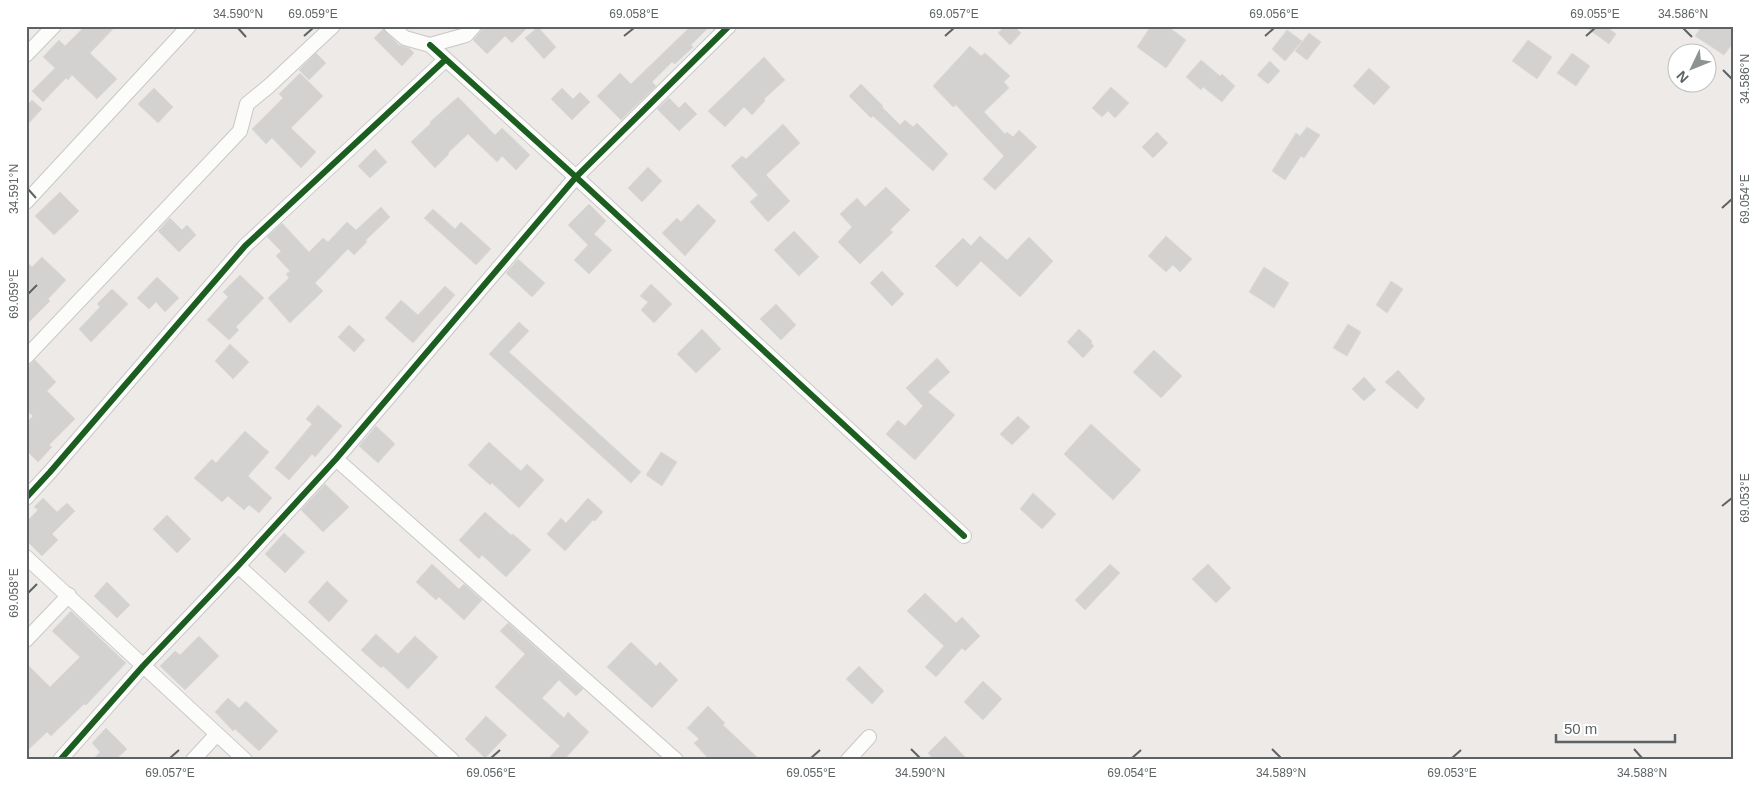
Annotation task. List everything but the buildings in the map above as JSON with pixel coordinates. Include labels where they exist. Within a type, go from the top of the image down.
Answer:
[{"type":"street","points":[[26,55],[54,26]]},
{"type":"street","points":[[26,202],[189,26]]},
{"type":"street","points":[[26,357],[240,131],[248,104],[333,26]]},
{"type":"street","points":[[391,26],[405,38],[430,46],[576,177],[964,536]]},
{"type":"street","points":[[430,46],[466,35],[474,26]]},
{"type":"street","points":[[60,760],[144,666],[336,459],[576,177],[729,26]]},
{"type":"street","points":[[26,498],[245,246],[445,60]]},
{"type":"street","points":[[336,459],[676,760]]},
{"type":"street","points":[[26,557],[245,760]]},
{"type":"street","points":[[238,566],[452,760]]},
{"type":"street","points":[[26,640],[69,595]]},
{"type":"street","points":[[193,760],[217,734]]},
{"type":"street","points":[[848,760],[869,737]]},
{"type":"cycle path","points":[[60,760],[143,666],[336,459],[576,177],[729,26]]},
{"type":"cycle path","points":[[430,45],[576,177],[964,536]]},
{"type":"cycle path","points":[[26,498],[245,246],[445,60]]}]
